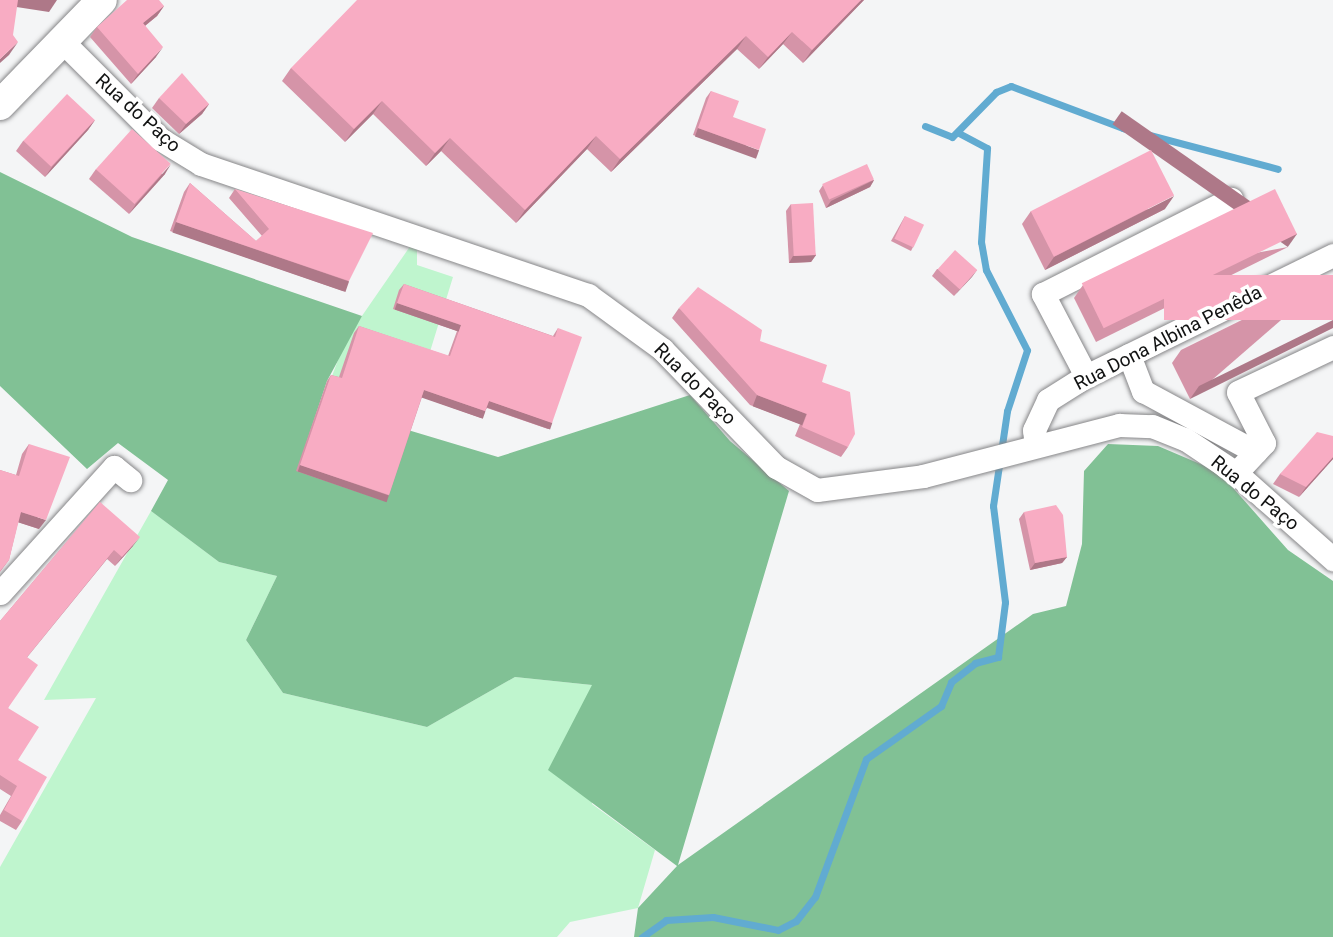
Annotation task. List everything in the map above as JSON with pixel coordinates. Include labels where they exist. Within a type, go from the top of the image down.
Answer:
[{"type":"street","points":[[0,105],[64,43],[102,0]]},
{"type":"street","name":"Rua do Paço","points":[[64,43],[160,139],[201,163],[588,295],[662,349],[776,467],[817,490],[981,461],[1119,425],[1152,426],[1185,439],[1236,473],[1333,559]]},
{"type":"street","points":[[1086,376],[1042,293],[1231,199]]},
{"type":"street","name":"Rua Dona Albina Penêda","points":[[1025,449],[1048,400],[1086,376],[1333,255]]},
{"type":"street","points":[[1236,473],[1264,443],[1238,392],[1333,346]]},
{"type":"street","points":[[1129,355],[1143,391],[1256,452]]},
{"type":"street","points":[[0,593],[114,467],[130,480]]},
{"type":"green space","points":[[0,172],[132,237],[362,316],[327,381],[297,471],[408,430],[498,457],[690,395],[730,441],[789,491],[678,865],[1033,614],[1066,606],[1082,544],[1084,471],[1108,444],[1158,446],[1219,472],[1288,550],[1333,581],[1333,937],[634,937],[638,908],[677,866],[548,770],[592,685],[515,677],[427,727],[283,693],[246,640],[277,576],[219,562],[151,511],[168,480],[118,443],[87,469],[0,386]]},
{"type":"green space","points":[[411,245],[417,248],[417,265],[453,277],[384,501],[296,471],[346,339]]},
{"type":"green space","points":[[151,511],[219,562],[277,576],[246,640],[283,693],[427,727],[515,677],[592,685],[592,804],[655,850],[638,908],[570,922],[557,937],[0,937],[0,867],[96,698],[44,700]]},
{"type":"building","points":[[0,0],[18,0],[13,35],[18,42],[0,59]]},
{"type":"building","points":[[127,0],[159,0],[164,6],[143,23],[163,47],[138,74],[97,27]]},
{"type":"building","points":[[357,0],[861,0],[812,50],[792,32],[768,57],[746,36],[620,159],[596,136],[525,210],[450,138],[435,153],[382,101],[354,129],[291,68]]},
{"type":"building","points":[[182,73],[209,104],[186,124],[159,98]]},
{"type":"building","points":[[711,91],[739,101],[733,117],[766,129],[759,150],[698,128]]},
{"type":"building","points":[[67,94],[95,120],[51,167],[23,141]]},
{"type":"building","points":[[132,129],[171,164],[135,204],[96,169]]},
{"type":"building","points":[[1151,150],[1174,195],[1054,257],[1031,211]]},
{"type":"building","points":[[867,164],[874,180],[829,199],[822,184]]},
{"type":"building","points":[[190,183],[256,241],[269,229],[235,189],[373,233],[349,281],[176,222]]},
{"type":"building","points":[[1275,189],[1297,234],[1104,328],[1082,283]]},
{"type":"building","points":[[813,203],[816,255],[794,256],[791,204]]},
{"type":"building","points":[[905,216],[924,225],[913,248],[894,239]]},
{"type":"building","points":[[955,250],[977,270],[960,289],[938,269]]},
{"type":"building","points":[[1164,275],[1333,275],[1333,320],[1164,320]]},
{"type":"building","points":[[404,284],[555,337],[558,328],[582,337],[552,423],[489,401],[485,411],[424,390],[389,495],[300,465],[331,375],[342,378],[359,326],[450,356],[461,325],[397,303]]},
{"type":"building","points":[[698,287],[762,330],[760,341],[827,365],[822,382],[850,392],[855,434],[848,447],[802,427],[807,414],[757,395],[679,308]]},
{"type":"building","points":[[1317,432],[1333,436],[1333,457],[1306,487],[1280,474]]},
{"type":"building","points":[[29,444],[70,457],[46,520],[21,512],[9,560],[0,571],[0,470],[19,476]]},
{"type":"building","points":[[100,502],[140,537],[122,557],[114,550],[27,657],[38,665],[8,708],[39,727],[18,760],[47,777],[22,821],[4,810],[17,786],[0,775],[0,621]]},
{"type":"building","points":[[1056,505],[1063,515],[1067,557],[1035,563],[1024,512]]},
{"type":"waterway","points":[[925,126],[952,137],[996,92],[1011,86],[1123,128],[1278,169]]},
{"type":"waterway","points":[[642,937],[666,920],[713,917],[778,930],[796,921],[815,897],[866,759],[941,706],[951,682],[975,663],[998,657],[1005,602],[993,506],[1007,411],[1027,350],[986,270],[981,242],[987,148],[959,133]]}]
